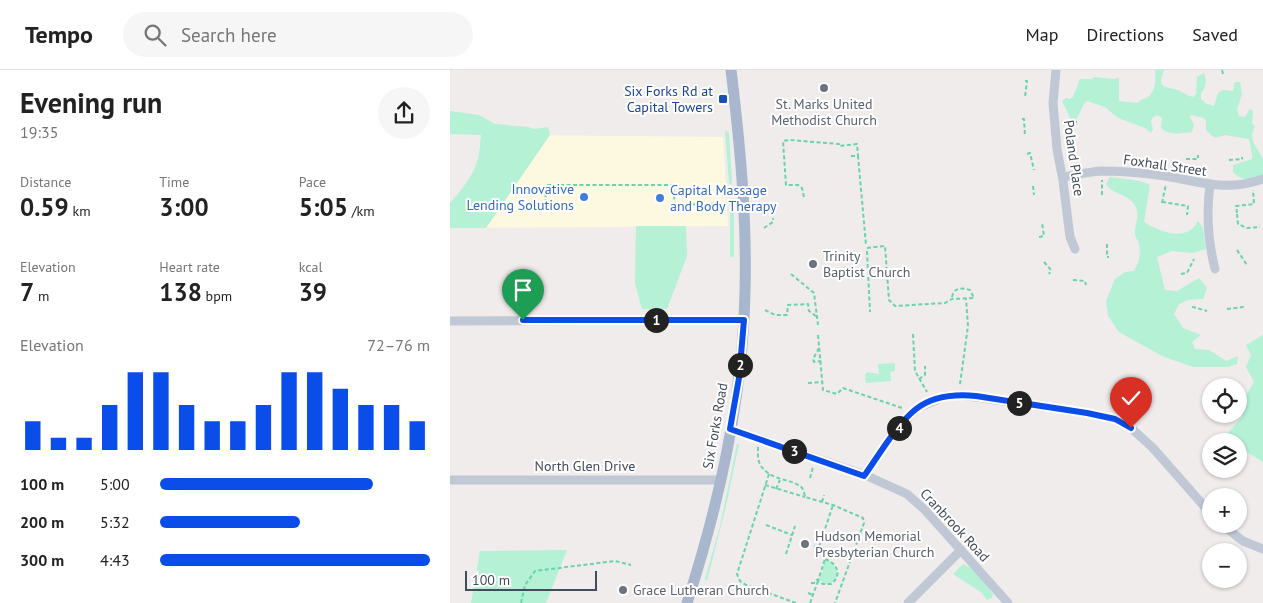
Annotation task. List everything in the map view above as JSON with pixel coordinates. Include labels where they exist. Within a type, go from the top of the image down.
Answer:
[{"type":"main road","name":"Six Forks Road","points":[[687,603],[704,546],[720,480],[739,378],[744,320],[746,293],[745,221],[731,70]]},
{"type":"street","name":"Poland Place","points":[[1056,70],[1053,103],[1057,149],[1063,177],[1070,236],[1075,249]]},
{"type":"street","name":"Foxhall Street","points":[[1063,177],[1102,171],[1124,172],[1167,176],[1210,185],[1232,186],[1253,183],[1263,179]]},
{"type":"street","points":[[1210,185],[1207,205],[1208,236],[1215,269]]},
{"type":"street","points":[[450,321],[744,320]]},
{"type":"street","points":[[864,476],[890,439],[917,408],[946,396],[968,396],[1087,413],[1115,419],[1131,428],[1153,448],[1202,504]]},
{"type":"street","name":"Cranbrook Road","points":[[730,429],[864,476],[907,494],[925,510],[1008,603]]},
{"type":"street","name":"North Glen Drive","points":[[450,480],[720,480]]},
{"type":"street","points":[[1233,533],[1243,541],[1263,549]]},
{"type":"street","points":[[908,603],[961,550]]},
{"type":"path","points":[[1222,70],[1223,74]]},
{"type":"path","points":[[1025,81],[1027,81],[1025,97]]},
{"type":"path","points":[[1022,119],[1024,119],[1025,136]]},
{"type":"path","points":[[1054,120],[1077,122]]},
{"type":"path","points":[[804,197],[802,188],[798,185],[786,185],[783,141],[839,144],[839,146],[857,144],[867,248],[870,312]]},
{"type":"path","points":[[1027,154],[1030,153],[1032,156],[1034,170]]},
{"type":"path","points":[[1186,159],[1198,159],[1198,155]]},
{"type":"path","points":[[851,156],[858,156]]},
{"type":"path","points":[[1229,160],[1242,158]]},
{"type":"path","points":[[1102,171],[1102,196]]},
{"type":"path","points":[[1167,176],[1162,203],[1188,206],[1187,214]]},
{"type":"path","points":[[1253,183],[1254,204],[1236,206],[1238,224],[1247,228],[1260,227]]},
{"type":"path","points":[[545,210],[546,185],[673,185],[675,205],[729,204]]},
{"type":"path","points":[[1033,186],[1034,195]]},
{"type":"path","points":[[764,228],[773,222],[773,218]]},
{"type":"path","points":[[1039,237],[1044,236],[1042,223]]},
{"type":"path","points":[[1107,244],[1107,257],[1109,257]]},
{"type":"path","points":[[867,248],[885,246],[889,300],[895,306],[945,304],[952,299],[974,298],[970,290],[960,288],[955,290],[951,296],[952,299]]},
{"type":"path","points":[[1237,250],[1247,265]]},
{"type":"path","points":[[1181,274],[1187,273],[1194,258]]},
{"type":"path","points":[[1044,262],[1051,270],[1050,274]]},
{"type":"path","points":[[791,274],[814,293],[818,325]]},
{"type":"path","points":[[1072,280],[1085,281],[1086,285]]},
{"type":"path","points":[[960,384],[968,326],[966,299]]},
{"type":"path","points":[[765,310],[775,315],[787,315],[788,305],[808,304],[809,311],[817,317]]},
{"type":"path","points":[[1227,309],[1243,307],[1244,309]]},
{"type":"path","points":[[1193,308],[1207,311]]},
{"type":"path","points":[[912,334],[915,371],[927,392]]},
{"type":"path","points":[[818,335],[823,390],[838,394],[843,388],[902,408]]},
{"type":"path","points":[[819,347],[813,360],[814,362],[821,361]]},
{"type":"path","points":[[919,379],[925,375],[926,366]]},
{"type":"path","points":[[808,382],[822,382]]},
{"type":"path","points":[[753,445],[758,447],[761,465],[769,474],[780,480],[800,486],[804,491],[804,497]]},
{"type":"path","points":[[810,478],[813,466]]},
{"type":"path","points":[[769,474],[737,574],[740,581],[746,585],[796,603]]},
{"type":"path","points":[[776,489],[780,480]]},
{"type":"path","points":[[765,485],[833,505],[863,518],[864,523],[835,603]]},
{"type":"path","points":[[822,502],[824,495]]},
{"type":"path","points":[[818,556],[833,505]]},
{"type":"path","points":[[766,526],[792,535]]},
{"type":"path","points":[[786,554],[795,526]]},
{"type":"path","points":[[816,542],[820,544]]},
{"type":"path","points":[[814,546],[851,559]]},
{"type":"path","points":[[810,603],[818,580],[823,568],[824,560],[826,559],[834,563],[838,572],[835,581],[823,584],[818,580]]},
{"type":"path","points":[[521,603],[525,585],[535,571],[615,561],[631,565]]},
{"type":"path","points":[[811,583],[818,580]]},
{"type":"path","points":[[808,592],[813,595]]},
{"type":"shaded area","points":[[523,135],[723,137],[728,226],[459,228]]},
{"type":"green space","points":[[1155,70],[1164,70],[1161,80],[1162,85],[1193,97],[1196,94],[1197,77],[1204,73],[1206,84],[1201,93],[1201,99],[1207,104],[1214,106],[1218,93],[1223,90],[1233,91],[1235,82],[1240,82],[1242,94],[1237,109],[1239,116],[1245,117],[1250,109],[1253,111],[1252,124],[1255,126],[1252,134],[1253,142],[1263,159],[1263,175],[1247,180],[1233,172],[1233,165],[1252,159],[1249,139],[1225,135],[1214,137],[1206,130],[1204,118],[1191,115],[1190,117],[1194,125],[1192,132],[1175,133],[1164,131],[1161,128],[1162,118],[1157,115],[1152,118],[1153,129],[1151,133],[1145,128],[1118,118],[1105,107],[1087,101],[1077,118],[1071,120],[1062,101],[1073,97],[1080,79],[1092,79],[1094,77],[1119,78],[1119,101],[1138,103],[1153,92]]},
{"type":"green space","points":[[450,111],[479,115],[495,124],[534,129],[548,127],[550,135],[486,228],[450,228],[450,203],[463,188],[476,165],[481,135],[450,134]]},
{"type":"green space","points":[[725,130],[729,133],[731,184],[729,184]]},
{"type":"green space","points":[[1110,177],[1140,181],[1150,185],[1144,222],[1150,226],[1173,234],[1187,232],[1198,221],[1203,228],[1206,249],[1192,253],[1172,251],[1157,257],[1165,290],[1177,291],[1199,278],[1207,288],[1203,299],[1188,300],[1179,304],[1174,314],[1183,328],[1201,335],[1192,342],[1195,349],[1209,350],[1226,361],[1238,356],[1237,364],[1228,367],[1193,367],[1162,356],[1119,332],[1108,316],[1106,301],[1115,279],[1125,272],[1134,271],[1140,253],[1135,236],[1138,215],[1136,208],[1131,200],[1109,188],[1106,184]]},
{"type":"green space","points":[[732,205],[734,208],[734,256],[730,257],[730,206]]},
{"type":"green space","points":[[636,226],[686,226],[687,256],[667,309],[642,309],[635,283]]},
{"type":"green space","points":[[1263,335],[1263,462],[1247,452],[1247,433],[1228,433],[1237,423],[1247,423],[1247,394],[1254,382],[1246,367],[1251,355],[1246,345]]},
{"type":"green space","points":[[895,363],[895,371],[890,372],[891,381],[866,383],[865,375],[867,372],[879,374],[878,364]]},
{"type":"green space","points":[[737,444],[739,444],[726,506],[707,581],[705,579],[720,526]]},
{"type":"green space","points":[[567,550],[546,603],[471,603],[480,551]]},
{"type":"green space","points":[[826,559],[837,570],[834,581],[830,584],[823,583],[819,579]]},
{"type":"green space","points":[[963,564],[975,570],[993,594],[992,598],[987,600],[982,593],[953,574]]},
{"type":"place","name":"St. Marks United Methodist Church","points":[[824,88]]},
{"type":"place","name":"Six Forks Rd at Capital Towers","points":[[723,99]]},
{"type":"place","name":"Innovative Lending Solutions","points":[[584,197]]},
{"type":"place","name":"Capital Massage and Body Therapy","points":[[660,198]]},
{"type":"place","name":"Trinity Baptist Church","points":[[813,264]]},
{"type":"place","name":"Hudson Memorial Presbyterian Church","points":[[805,544]]},
{"type":"place","name":"Grace Lutheran Church","points":[[623,590]]},
{"type":"route","points":[[523,320],[744,320],[739,378],[730,429],[864,476],[890,439],[917,408],[946,396],[976,396],[1087,413],[1115,419],[1131,428]]}]
